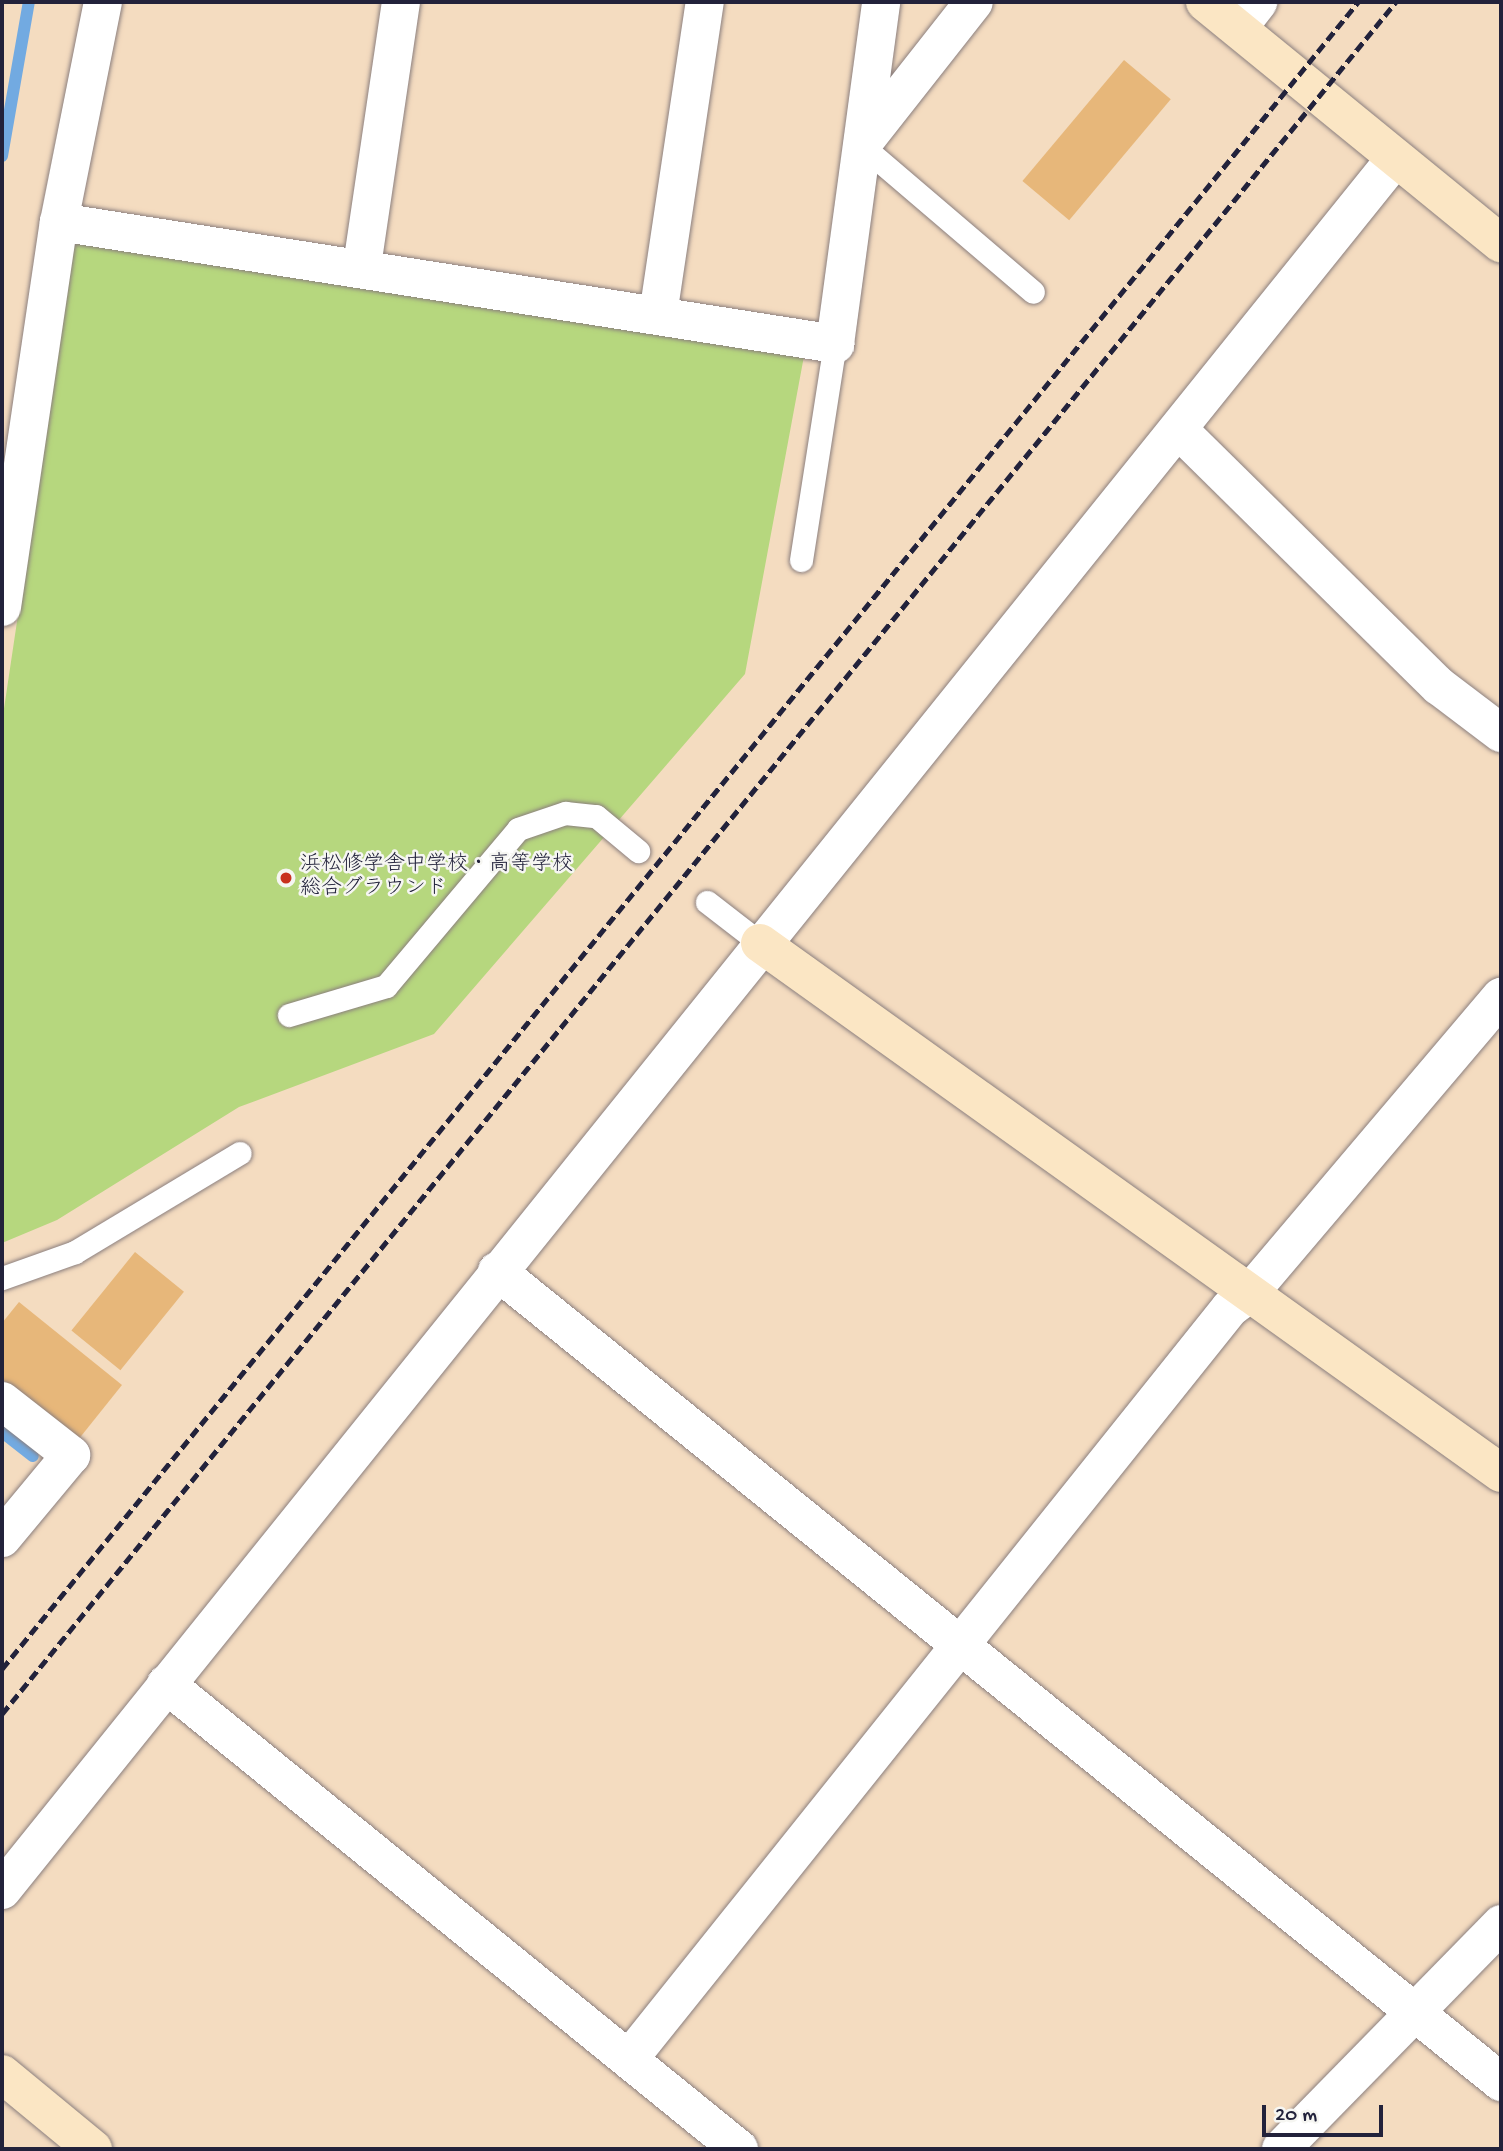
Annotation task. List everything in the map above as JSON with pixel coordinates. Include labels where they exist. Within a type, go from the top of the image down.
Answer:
[{"type":"street","points":[[2,607],[59,222],[103,2]]},
{"type":"street","points":[[362,267],[401,2]]},
{"type":"street","points":[[658,315],[705,2]]},
{"type":"street","points":[[59,222],[362,267],[835,344],[881,2]]},
{"type":"street","points":[[861,145],[974,2]]},
{"type":"street","points":[[1205,2],[1248,15],[1395,159],[1501,243]]},
{"type":"street","points":[[2,1890],[760,943],[1179,430],[1395,159]]},
{"type":"street","points":[[1179,430],[1439,686],[1501,733]]},
{"type":"street","points":[[760,943],[1248,1295],[1501,1473]]},
{"type":"street","points":[[629,2059],[1230,1308],[1248,1295],[1501,997]]},
{"type":"street","points":[[497,1271],[1501,2082]]},
{"type":"street","points":[[2,1401],[71,1455],[2,1538]]},
{"type":"street","points":[[166,1684],[739,2149]]},
{"type":"street","points":[[1281,2149],[1501,1924]]},
{"type":"street","points":[[2,2074],[93,2149]]},
{"type":"lane","points":[[861,145],[1033,292]]},
{"type":"lane","points":[[801,560],[835,344]]},
{"type":"lane","points":[[289,1015],[386,986],[518,829],[565,813],[596,816],[638,850]]},
{"type":"lane","points":[[708,902],[760,943]]},
{"type":"lane","points":[[2,1278],[75,1252],[240,1153]]},
{"type":"green space","name":"浜松修学舎中学校・高等学校 総合グラウンド","points":[[74,240],[804,356],[745,674],[434,1034],[239,1107],[57,1220],[2,1243],[2,722]]},
{"type":"building","points":[[1124,60],[1171,99],[1069,220],[1022,181]]},
{"type":"building","points":[[135,1252],[184,1292],[120,1370],[71,1330]]},
{"type":"building","points":[[19,1302],[122,1385],[78,1440],[2,1379],[2,1323]]},
{"type":"waterway","points":[[2,156],[29,2]]},
{"type":"waterway","points":[[2,1432],[33,1456]]},
{"type":"railway","points":[[2,1669],[1358,2]]},
{"type":"railway","points":[[2,1714],[1396,2]]},
{"type":"place","name":"浜松修学舎中学校・高等学校 総合グラウンド","points":[[286,878]]}]
